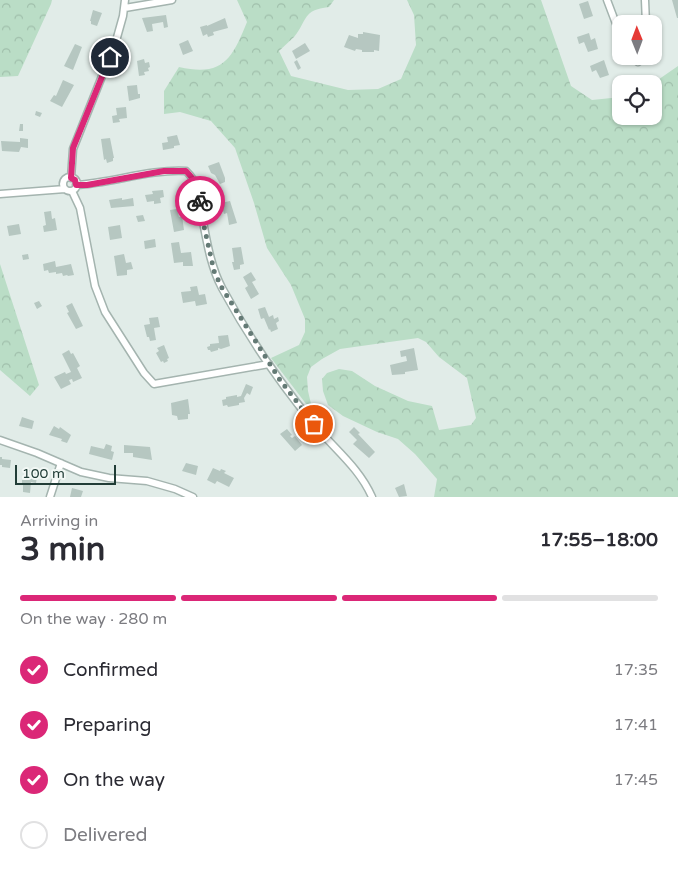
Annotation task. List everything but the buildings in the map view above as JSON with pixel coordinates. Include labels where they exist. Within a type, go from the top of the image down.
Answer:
[{"type":"street","points":[[71,188],[75,180],[71,178],[73,148],[116,41],[125,8],[125,0]]},
{"type":"street","points":[[125,8],[172,0]]},
{"type":"street","points":[[607,0],[613,15]]},
{"type":"street","points":[[646,0],[646,15]]},
{"type":"street","points":[[0,194],[71,188],[164,171],[186,171],[194,178],[199,191],[204,226],[214,271],[222,288],[269,364],[314,424],[351,463],[372,497]]},
{"type":"street","points":[[71,178],[64,180],[63,186],[71,188]]},
{"type":"street","points":[[71,188],[80,208],[95,286],[105,312],[144,373],[154,384],[269,364]]},
{"type":"street","points":[[0,440],[61,462],[81,472],[109,478],[147,481],[175,489],[193,497]]},
{"type":"street","points":[[50,497],[61,462]]},
{"type":"green space","points":[[0,0],[52,0],[18,76],[0,77]]},
{"type":"green space","points":[[237,0],[334,0],[329,7],[320,8],[310,13],[294,37],[279,51],[291,76],[348,90],[378,89],[401,79],[416,45],[414,15],[407,0],[541,0],[571,86],[592,100],[612,98],[612,125],[662,125],[662,77],[678,66],[678,497],[434,497],[437,479],[415,454],[398,439],[377,432],[343,416],[328,405],[323,391],[322,379],[327,373],[339,369],[352,371],[375,386],[408,401],[432,406],[439,430],[471,425],[476,418],[467,378],[439,357],[426,342],[418,338],[340,349],[322,359],[311,367],[307,377],[312,408],[310,409],[271,358],[299,345],[305,332],[305,319],[291,285],[267,248],[235,148],[211,121],[180,112],[164,114],[164,91],[179,67],[206,69],[216,67],[224,62],[236,46],[247,22]]},
{"type":"green space","points":[[0,264],[39,385],[30,396],[0,370]]},
{"type":"way so far","points":[[200,201],[214,271],[222,288],[280,380],[314,424]]},
{"type":"route","points":[[110,57],[73,148],[71,178],[75,180],[76,185],[87,185],[164,171],[186,171],[194,178],[199,191],[200,201]]}]
